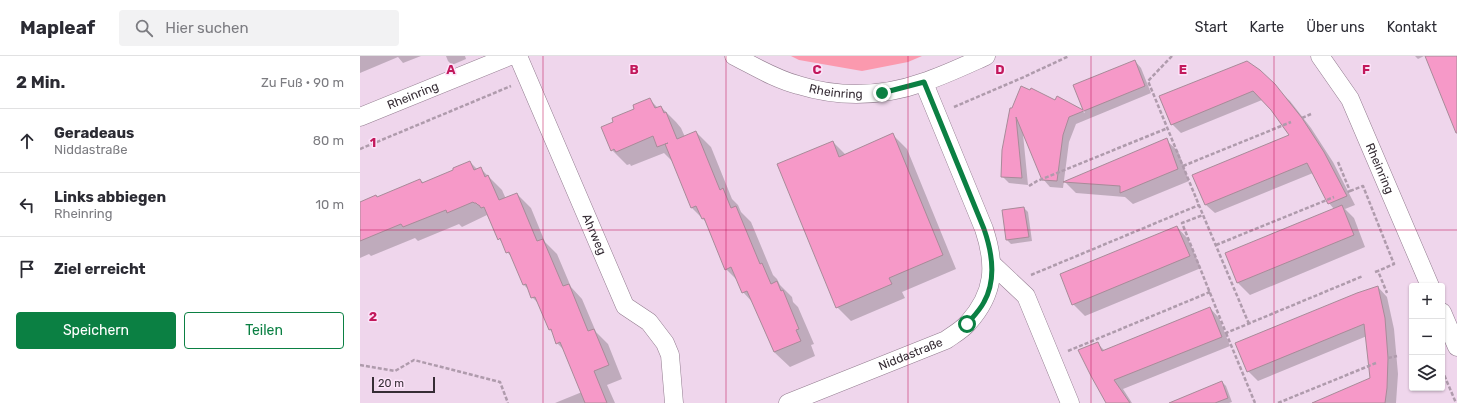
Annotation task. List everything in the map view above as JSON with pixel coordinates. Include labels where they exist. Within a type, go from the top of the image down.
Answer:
[{"type":"street","name":"Rheinring","points":[[360,117],[510,56]]},
{"type":"street","name":"Ahrweg","points":[[518,56],[625,306],[649,322],[665,343],[670,355],[674,403]]},
{"type":"street","name":"Rheinring","points":[[734,56],[796,85],[822,92],[853,95],[882,93],[924,82],[986,56]]},
{"type":"street","name":"Rheinring","points":[[1320,56],[1350,99],[1429,283]]},
{"type":"street","name":"Niddastraße","points":[[788,403],[946,340],[967,324],[984,302],[991,283],[992,264],[990,247],[924,82]]},
{"type":"street","points":[[992,264],[1026,296],[1070,403]]},
{"type":"street","points":[[1445,319],[1457,347]]},
{"type":"path","points":[[958,106],[1024,78],[1069,56]]},
{"type":"path","points":[[1172,56],[1148,81],[1249,324]]},
{"type":"path","points":[[360,149],[528,79]]},
{"type":"path","points":[[1302,118],[1311,114]]},
{"type":"path","points":[[1184,166],[1291,122]]},
{"type":"path","points":[[1029,186],[1037,181],[1168,128]]},
{"type":"path","points":[[1338,162],[1350,190]]},
{"type":"path","points":[[1346,192],[1364,186],[1394,264],[1376,271],[1386,293]]},
{"type":"path","points":[[1216,245],[1334,197]]},
{"type":"path","points":[[1012,283],[1199,205]]},
{"type":"path","points":[[1203,215],[1182,223],[1255,403]]},
{"type":"path","points":[[1226,333],[1363,276]]},
{"type":"path","points":[[1051,358],[1210,292]]},
{"type":"path","points":[[1388,358],[1397,356]]},
{"type":"path","points":[[360,365],[395,372],[414,360],[500,382],[508,403]]},
{"type":"path","points":[[1278,403],[1376,363]]},
{"type":"path","points":[[1445,377],[1456,403]]},
{"type":"shaded area","points":[[791,56],[922,56],[908,62],[862,71],[799,60]]},
{"type":"building","points":[[1425,56],[1457,56],[1457,133],[1456,133]]},
{"type":"building","points":[[1135,60],[1145,86],[1069,117],[1063,135],[1057,181],[1042,180],[1016,117],[1022,178],[1001,177],[1002,150],[1010,108],[1012,108],[1021,86],[1030,90],[1031,88],[1055,100],[1057,96],[1083,110],[1073,85]]},
{"type":"building","points":[[1247,61],[1260,70],[1275,84],[1302,118],[1324,152],[1347,196],[1328,204],[1307,163],[1205,205],[1192,175],[1289,135],[1271,110],[1253,91],[1171,125],[1159,96]]},
{"type":"building","points":[[650,98],[655,108],[661,106],[664,113],[666,112],[677,139],[696,131],[720,190],[723,188],[731,208],[736,206],[760,264],[762,263],[771,284],[777,281],[781,291],[783,290],[799,329],[796,330],[801,341],[774,352],[747,291],[742,293],[731,267],[725,270],[704,218],[702,219],[696,206],[691,208],[665,144],[657,147],[653,136],[616,152],[614,149],[611,151],[601,127],[613,122],[612,118],[634,109],[633,105]]},
{"type":"building","points":[[893,133],[943,255],[889,278],[892,284],[836,308],[777,164],[833,141],[839,157]]},
{"type":"building","points":[[1167,138],[1178,169],[1120,193],[1120,186],[1063,182]]},
{"type":"building","points":[[470,161],[474,170],[481,167],[485,177],[488,175],[499,200],[517,193],[537,241],[543,239],[563,286],[569,284],[588,331],[594,329],[609,365],[594,371],[607,403],[585,403],[560,342],[556,344],[551,329],[549,330],[535,297],[531,298],[526,284],[523,285],[509,252],[506,253],[500,238],[498,240],[484,207],[481,208],[473,202],[447,213],[446,210],[403,227],[401,224],[360,241],[360,202],[376,195],[377,197],[420,179],[422,183]]},
{"type":"building","points":[[1342,205],[1354,235],[1237,283],[1225,253]]},
{"type":"building","points":[[1024,207],[1029,237],[1006,240],[1002,210]]},
{"type":"building","points":[[1177,226],[1190,256],[1072,305],[1060,274]]},
{"type":"building","points":[[1378,286],[1385,318],[1388,358],[1385,403],[1312,403],[1370,378],[1364,324],[1247,372],[1235,343],[1357,293]]},
{"type":"building","points":[[1210,307],[1222,337],[1114,380],[1130,403],[1106,403],[1078,350],[1098,342],[1102,351]]},
{"type":"building","points":[[1222,381],[1228,398],[1215,403],[1169,403]]},
{"type":"route","points":[[882,93],[924,82],[984,229],[990,247],[992,264],[991,283],[984,302],[967,324]]}]
